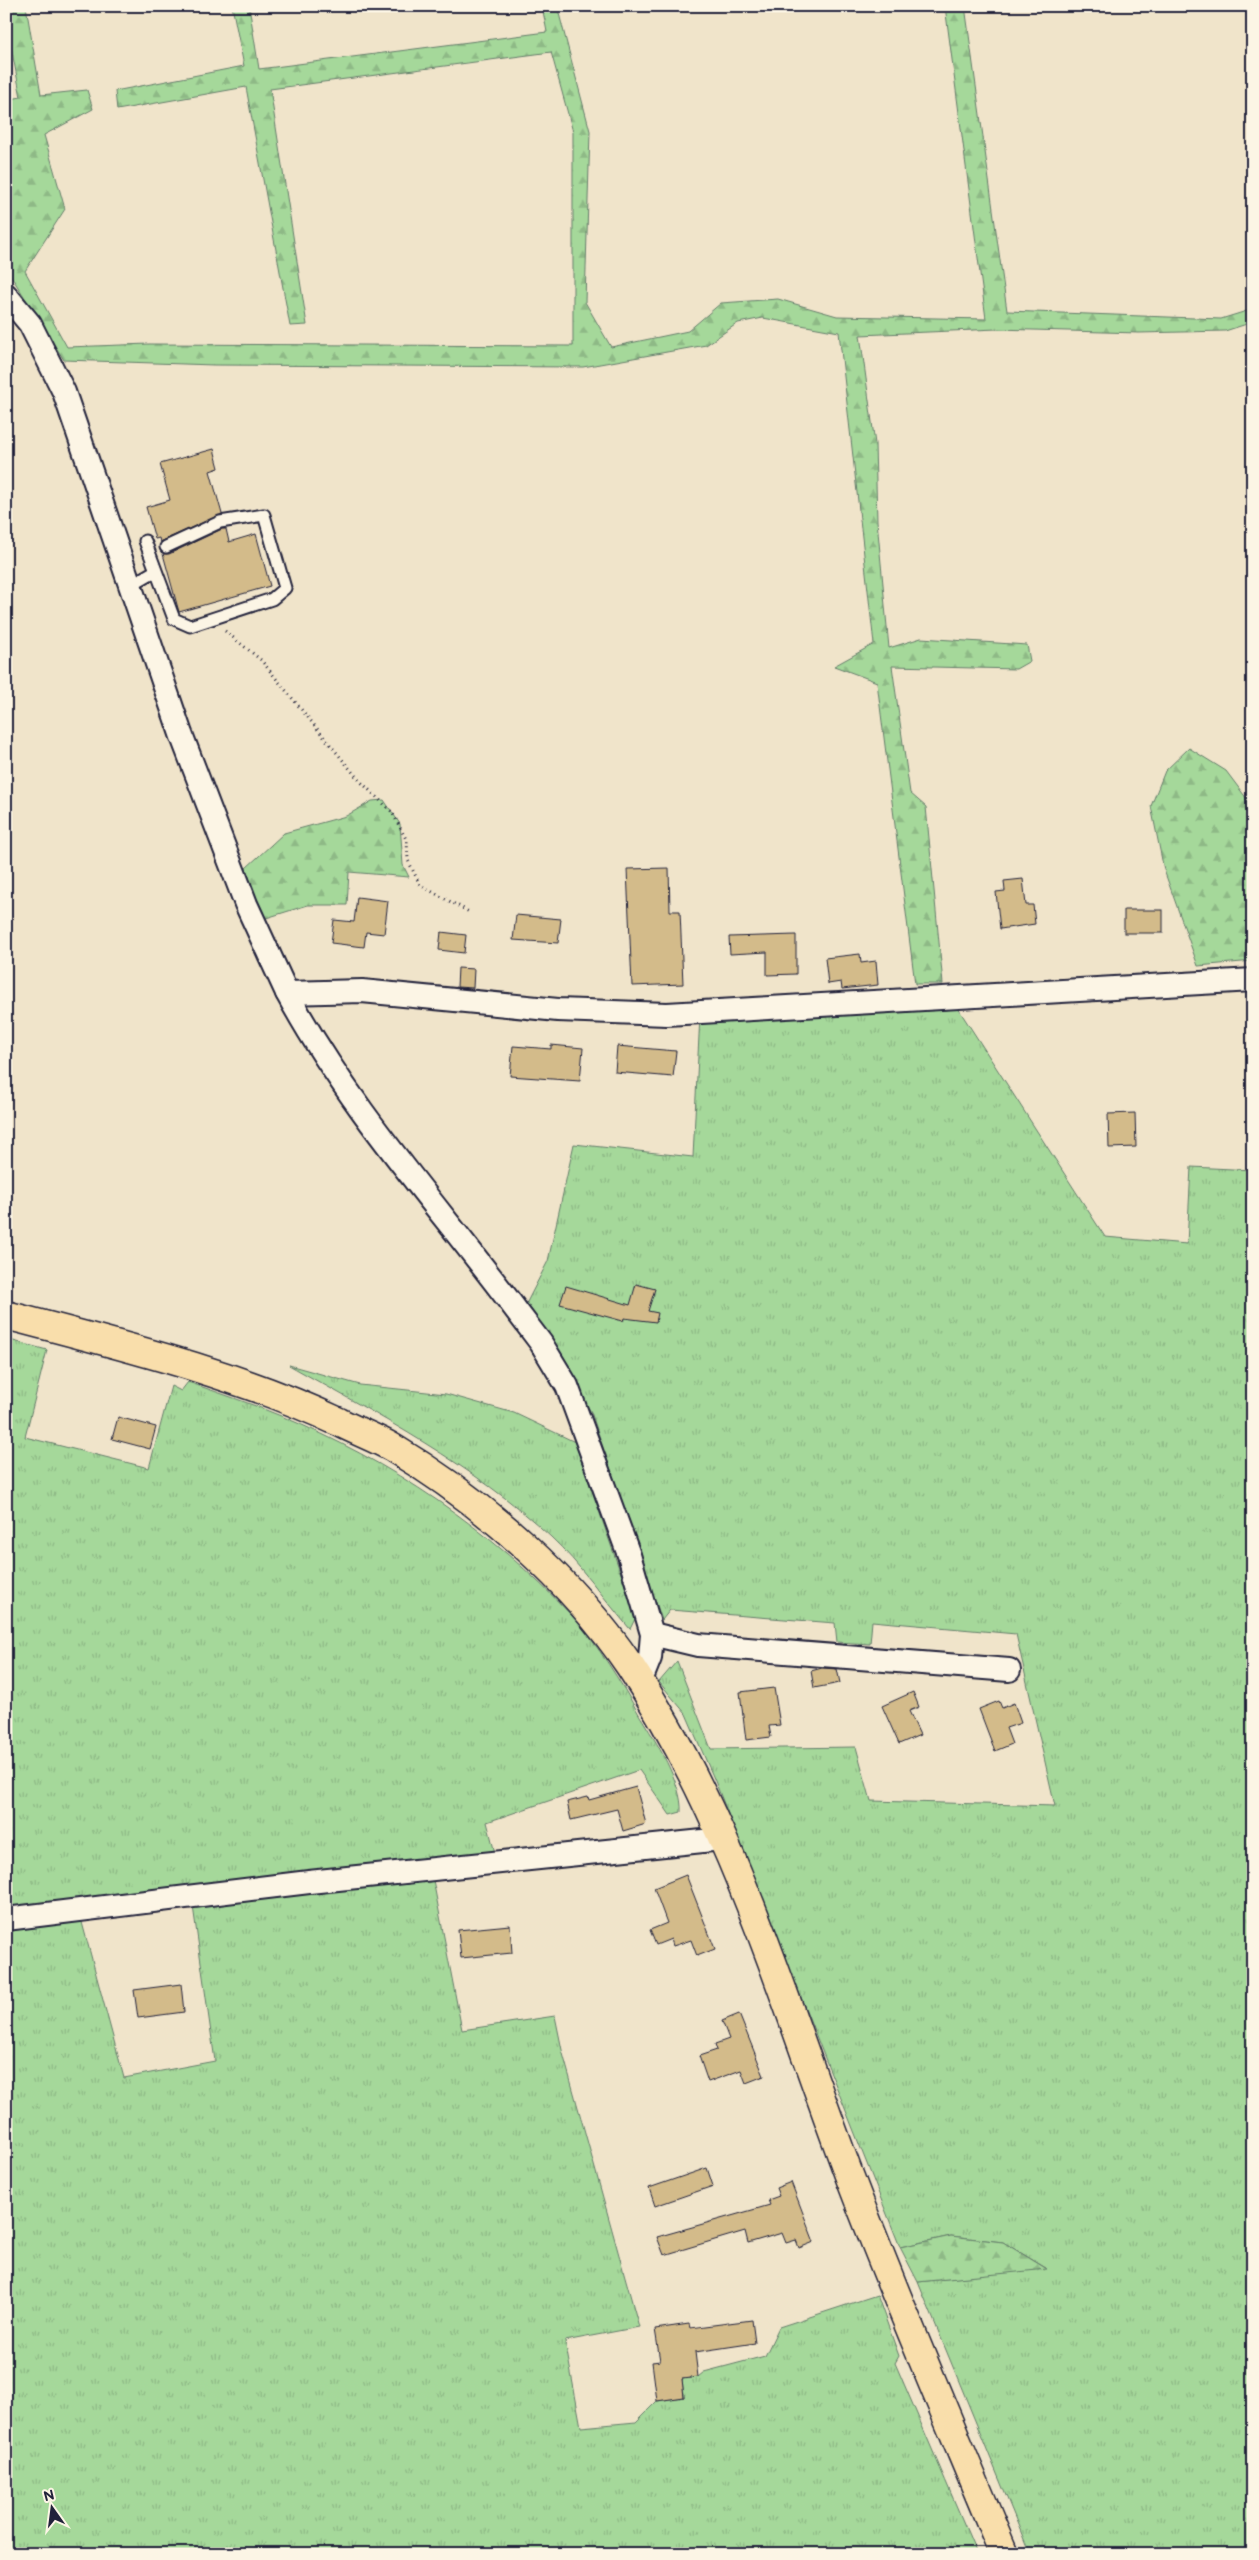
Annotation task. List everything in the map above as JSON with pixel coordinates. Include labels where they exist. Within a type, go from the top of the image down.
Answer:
[{"type":"highway","points":[[6,1315],[208,1370],[288,1398],[392,1448],[467,1499],[535,1556],[592,1616],[640,1683],[673,1738],[705,1798],[741,1882],[850,2179],[1004,2554]]},
{"type":"street","points":[[6,295],[30,324],[64,392],[181,734],[243,895],[287,994],[309,1035],[361,1112],[514,1306],[541,1343],[567,1386],[629,1555],[652,1634],[650,1658],[640,1683]]},
{"type":"street","points":[[287,994],[362,991],[558,1010],[668,1014],[1253,980]]},
{"type":"street","points":[[652,1634],[698,1645],[1009,1670]]},
{"type":"street","points":[[6,1919],[309,1882],[722,1839]]},
{"type":"lane","points":[[145,541],[154,571],[174,619],[190,626],[272,599],[285,588],[264,515],[220,522],[166,547]]},
{"type":"lane","points":[[129,586],[154,571]]},
{"type":"path","points":[[217,617],[221,629],[230,634],[261,660],[359,780],[392,812],[407,841],[408,860],[420,885],[471,912]]},
{"type":"green space","points":[[6,6],[26,6],[41,95],[87,90],[93,109],[44,135],[65,209],[25,271],[67,347],[149,344],[573,346],[573,132],[551,52],[270,89],[307,325],[290,326],[246,87],[117,110],[115,91],[244,66],[232,6],[249,6],[259,69],[547,32],[542,6],[557,6],[590,131],[585,302],[611,347],[688,331],[721,303],[778,299],[837,316],[986,319],[945,6],[965,6],[1007,311],[1221,319],[1253,309],[1253,322],[1225,331],[1139,333],[997,329],[860,335],[875,444],[877,521],[889,648],[921,638],[1027,645],[1030,661],[1016,669],[892,666],[910,793],[926,807],[943,984],[915,984],[877,682],[834,666],[874,644],[839,332],[763,318],[738,323],[706,345],[583,367],[214,365],[64,360],[6,268],[6,100],[21,97],[6,22]]},
{"type":"green space","points":[[1189,748],[1226,771],[1253,807],[1253,961],[1198,966],[1164,870],[1151,806],[1165,771]]},
{"type":"green space","points":[[384,800],[400,824],[403,865],[409,877],[349,872],[347,905],[308,905],[263,919],[246,868],[284,833],[346,816],[372,801]]},
{"type":"green space","points":[[954,1002],[1105,1237],[1187,1244],[1191,1167],[1253,1170],[1253,2554],[1030,2554],[918,2282],[1046,2268],[1003,2242],[951,2236],[900,2247],[715,1781],[686,1714],[659,1682],[677,1661],[711,1749],[856,1747],[871,1801],[1055,1806],[1016,1634],[872,1621],[870,1644],[837,1642],[835,1623],[670,1610],[662,1620],[591,1412],[526,1304],[548,1261],[574,1144],[693,1157],[700,1015]]},
{"type":"green space","points":[[6,1339],[47,1350],[25,1437],[149,1468],[171,1386],[181,1391],[188,1382],[269,1411],[321,1434],[361,1454],[437,1500],[508,1555],[572,1616],[591,1639],[617,1677],[667,1763],[678,1789],[681,1812],[670,1815],[639,1770],[487,1822],[496,1857],[6,1908]]},
{"type":"green space","points":[[289,1365],[360,1385],[446,1394],[514,1413],[575,1442],[636,1617],[630,1629],[561,1547],[521,1511],[490,1487],[425,1443]]},
{"type":"green space","points":[[433,1880],[462,2030],[555,2016],[562,2050],[639,2327],[565,2341],[581,2427],[636,2422],[657,2401],[684,2397],[682,2379],[698,2377],[704,2372],[765,2356],[779,2327],[877,2295],[899,2356],[895,2363],[977,2554],[6,2554],[6,1925],[80,1915],[124,2078],[215,2061],[193,1906]]},
{"type":"green space","points":[[951,2236],[1003,2242],[1047,2269],[918,2282],[900,2247]]},
{"type":"building","points":[[214,449],[219,468],[210,471],[222,514],[160,542],[159,538],[155,539],[146,507],[170,500],[160,464]]},
{"type":"building","points":[[222,529],[226,529],[229,542],[256,534],[270,586],[179,612],[163,554],[169,554]]},
{"type":"building","points":[[669,868],[670,911],[680,911],[683,984],[632,986],[627,869]]},
{"type":"building","points":[[1023,879],[1026,905],[1033,905],[1035,924],[1000,929],[996,892],[1005,891],[1004,881]]},
{"type":"building","points":[[357,897],[388,901],[384,934],[366,932],[364,947],[331,943],[334,920],[354,922]]},
{"type":"building","points":[[1124,910],[1163,910],[1163,933],[1124,933]]},
{"type":"building","points":[[516,915],[561,919],[558,943],[513,940]]},
{"type":"building","points":[[441,932],[466,935],[464,953],[439,950]]},
{"type":"building","points":[[796,935],[796,974],[767,975],[767,952],[730,954],[729,937]]},
{"type":"building","points":[[860,954],[861,963],[876,961],[878,985],[842,989],[841,982],[828,984],[825,958]]},
{"type":"building","points":[[458,968],[474,969],[473,988],[457,987]]},
{"type":"building","points":[[551,1045],[583,1048],[580,1081],[510,1076],[513,1046],[551,1049]]},
{"type":"building","points":[[617,1046],[676,1051],[673,1077],[615,1072]]},
{"type":"building","points":[[1135,1113],[1136,1147],[1109,1148],[1108,1114]]},
{"type":"building","points":[[636,1284],[655,1289],[648,1311],[658,1313],[656,1322],[624,1318],[623,1321],[560,1304],[566,1286],[630,1305]]},
{"type":"building","points":[[118,1417],[156,1427],[150,1449],[112,1439]]},
{"type":"building","points":[[822,1668],[837,1669],[840,1683],[814,1688],[811,1671]]},
{"type":"building","points":[[774,1688],[780,1725],[769,1726],[771,1737],[746,1740],[740,1692]]},
{"type":"building","points":[[913,1692],[919,1707],[909,1711],[920,1735],[899,1744],[882,1706]]},
{"type":"building","points":[[999,1701],[1002,1708],[1014,1703],[1021,1723],[1006,1728],[1012,1744],[995,1751],[979,1709]]},
{"type":"building","points":[[636,1787],[646,1824],[623,1831],[617,1809],[571,1820],[567,1802],[588,1797],[589,1800]]},
{"type":"building","points":[[686,1875],[715,1949],[697,1956],[691,1940],[673,1946],[671,1939],[656,1945],[650,1930],[667,1923],[654,1888]]},
{"type":"building","points":[[510,1925],[512,1953],[461,1958],[458,1930]]},
{"type":"building","points":[[181,1984],[184,2012],[138,2018],[134,1990]]},
{"type":"building","points":[[739,2014],[764,2076],[746,2083],[741,2070],[708,2082],[699,2056],[717,2050],[715,2044],[729,2039],[722,2021]]},
{"type":"building","points":[[707,2168],[713,2186],[655,2206],[649,2188]]},
{"type":"building","points":[[791,2182],[814,2242],[799,2248],[796,2240],[786,2243],[782,2233],[748,2243],[745,2231],[664,2255],[657,2237],[770,2205],[768,2200],[779,2196],[776,2188]]},
{"type":"building","points":[[752,2320],[755,2343],[695,2352],[698,2377],[682,2379],[684,2397],[657,2401],[652,2362],[660,2361],[655,2329],[689,2324],[690,2328]]}]
